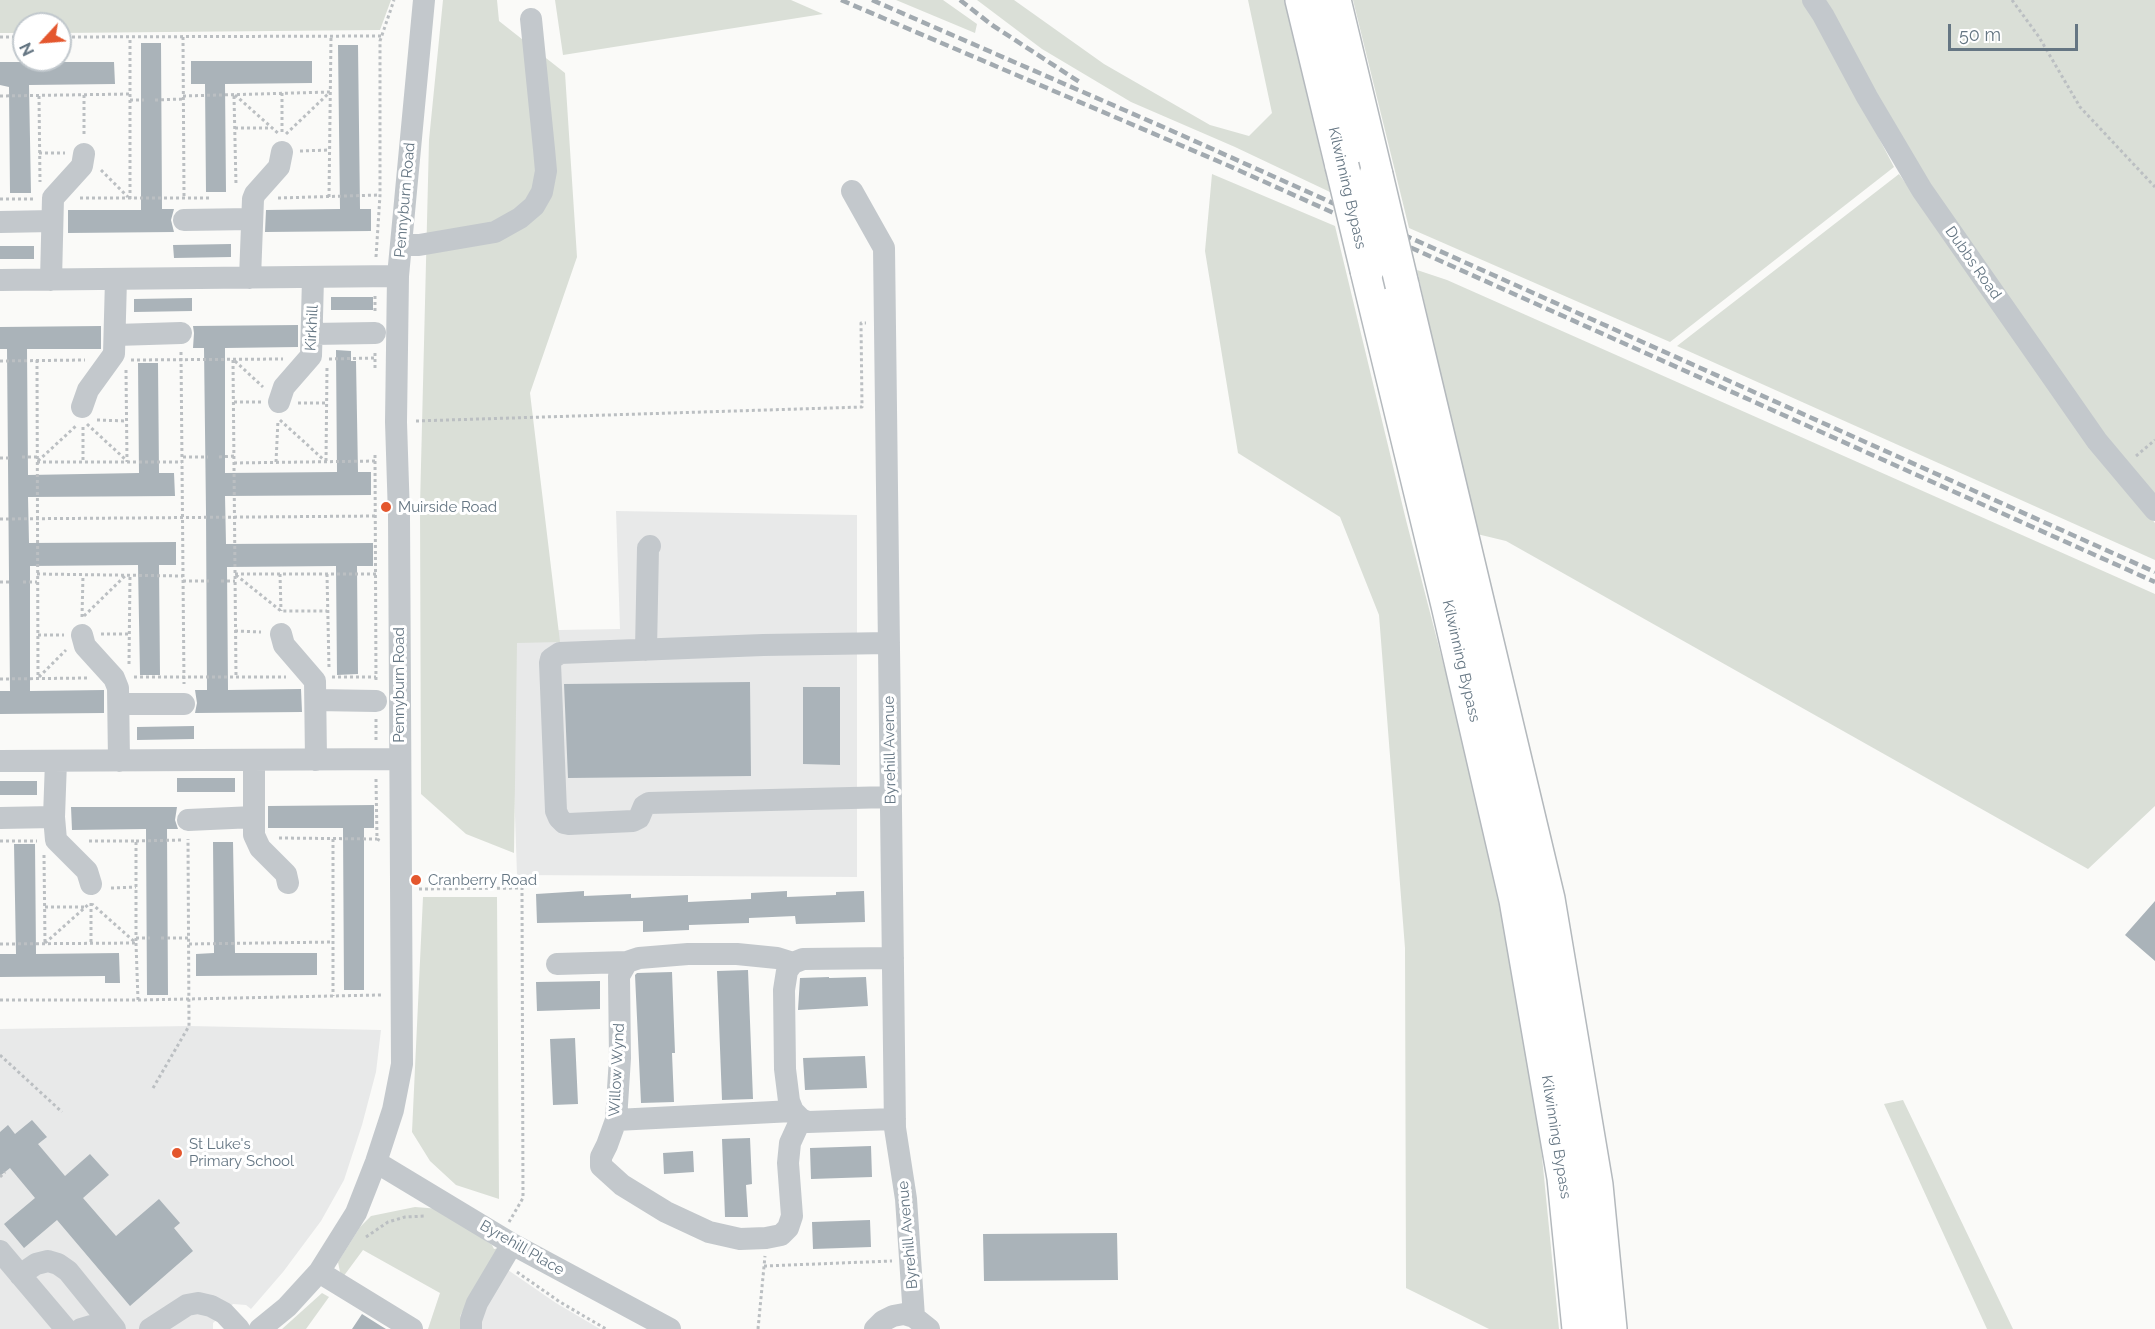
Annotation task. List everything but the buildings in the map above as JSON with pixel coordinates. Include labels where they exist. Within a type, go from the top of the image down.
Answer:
[{"type":"highway","name":"Kilwinning Bypass","points":[[1302,0],[1448,605],[1516,900],[1564,1178],[1579,1329]]},
{"type":"highway","name":"Kilwinning Bypass","points":[[1334,0],[1548,899],[1596,1185],[1610,1329]]},
{"type":"street","name":"Pennyburn Road","points":[[260,1329],[287,1307],[319,1272],[356,1213],[393,1110],[402,1064],[399,516],[396,422],[398,276],[424,0]]},
{"type":"street","name":"Dubbs Road","points":[[1813,0],[1922,190],[2097,441],[2155,510]]},
{"type":"street","points":[[401,244],[419,245],[495,232],[520,218],[534,206],[542,192],[546,171],[531,20]]},
{"type":"street","points":[[250,278],[252,209],[255,194],[279,167],[282,145]]},
{"type":"street","points":[[51,280],[52,221],[47,198],[82,166],[84,154]]},
{"type":"street","name":"Byrehill Avenue","points":[[852,191],[884,248],[895,1119],[906,1198],[910,1260],[921,1323]]},
{"type":"street","points":[[184,209],[252,209]]},
{"type":"street","points":[[0,222],[52,221]]},
{"type":"street","points":[[0,280],[398,276]]},
{"type":"street","name":"Kirkhill","points":[[279,411],[284,387],[310,359],[314,278]]},
{"type":"street","points":[[82,413],[88,390],[113,357],[116,334],[116,279]]},
{"type":"street","points":[[116,334],[181,333]]},
{"type":"street","points":[[312,334],[375,333]]},
{"type":"street","points":[[646,650],[648,548],[650,546]]},
{"type":"street","points":[[82,626],[85,646],[121,677],[118,688],[119,761]]},
{"type":"street","points":[[281,633],[284,645],[312,677],[316,685],[316,760]]},
{"type":"street","points":[[889,643],[763,645],[560,653],[551,659],[550,663],[556,811],[564,823],[633,822],[639,818],[644,806],[649,803],[891,798]]},
{"type":"street","points":[[316,700],[376,701]]},
{"type":"street","points":[[119,704],[184,704]]},
{"type":"street","points":[[0,761],[399,759]]},
{"type":"street","points":[[254,760],[254,827],[260,848],[286,874],[288,883]]},
{"type":"street","points":[[56,761],[54,817],[50,840],[87,871],[91,891]]},
{"type":"street","points":[[0,818],[54,817]]},
{"type":"street","points":[[188,820],[254,827]]},
{"type":"street","points":[[557,964],[627,962],[639,958],[688,954],[777,957],[793,963]]},
{"type":"street","points":[[893,958],[803,959],[793,963],[787,970],[784,990],[785,1069],[789,1101],[797,1115],[808,1122],[895,1119]]},
{"type":"street","name":"Willow Wynd","points":[[627,962],[619,976],[620,1058],[616,1120],[601,1157],[601,1166],[622,1185],[666,1212],[709,1232],[740,1239],[766,1238]]},
{"type":"street","points":[[616,1120],[797,1115]]},
{"type":"street","points":[[766,1238],[781,1235],[788,1228],[792,1216],[788,1163],[797,1115]]},
{"type":"street","name":"Byrehill Place","points":[[376,1162],[504,1247],[670,1329]]},
{"type":"street","points":[[471,1329],[471,1320],[477,1303],[504,1247]]},
{"type":"street","points":[[0,1251],[66,1329]]},
{"type":"street","points":[[20,1275],[36,1264],[48,1261],[58,1264],[68,1271],[115,1329]]},
{"type":"street","points":[[319,1272],[412,1329]]},
{"type":"street","points":[[150,1329],[187,1305],[198,1303],[211,1306],[224,1313],[239,1329]]},
{"type":"street","points":[[875,1329],[883,1321],[904,1314],[921,1323]]},
{"type":"street","points":[[81,1329],[91,1326],[104,1329]]},
{"type":"path","points":[[2012,0],[2039,37],[2080,108],[2155,187]]},
{"type":"path","points":[[329,197],[331,36]]},
{"type":"path","points":[[72,37],[381,36]]},
{"type":"path","points":[[130,37],[130,199]]},
{"type":"path","points":[[183,37],[184,209]]},
{"type":"path","points":[[155,100],[234,94],[331,92]]},
{"type":"path","points":[[282,145],[331,92]]},
{"type":"path","points":[[282,93],[282,145]]},
{"type":"path","points":[[0,96],[130,94]]},
{"type":"path","points":[[234,94],[272,128],[282,145]]},
{"type":"path","points":[[234,94],[237,199],[252,209],[329,197],[380,195]]},
{"type":"path","points":[[84,95],[84,154]]},
{"type":"path","points":[[39,96],[39,153],[47,198]]},
{"type":"path","points":[[130,100],[144,100]]},
{"type":"path","points":[[235,128],[272,128]]},
{"type":"path","points":[[282,145],[330,150]]},
{"type":"path","points":[[39,153],[84,154],[130,199]]},
{"type":"path","points":[[0,199],[130,199],[184,209],[216,198]]},
{"type":"path","points":[[396,422],[862,407],[861,323],[885,322]]},
{"type":"path","points":[[181,333],[184,704]]},
{"type":"path","points":[[326,462],[327,359],[375,358]]},
{"type":"path","points":[[181,360],[310,359]]},
{"type":"path","points":[[37,360],[38,678]]},
{"type":"path","points":[[126,360],[127,462]]},
{"type":"path","points":[[233,360],[236,677]]},
{"type":"path","points":[[233,360],[326,462]]},
{"type":"path","points":[[234,402],[279,411],[326,403]]},
{"type":"path","points":[[276,462],[279,411]]},
{"type":"path","points":[[82,413],[127,421]]},
{"type":"path","points":[[82,413],[127,462]]},
{"type":"path","points":[[37,462],[82,413]]},
{"type":"path","points":[[82,413],[83,463]]},
{"type":"path","points":[[2120,469],[2155,440]]},
{"type":"path","points":[[183,456],[208,457]]},
{"type":"path","points":[[219,457],[234,456]]},
{"type":"path","points":[[22,457],[37,457]]},
{"type":"path","points":[[0,458],[11,458]]},
{"type":"path","points":[[234,463],[375,461]]},
{"type":"path","points":[[37,462],[182,462]]},
{"type":"path","points":[[0,519],[399,516]]},
{"type":"path","points":[[38,574],[128,575],[209,581]]},
{"type":"path","points":[[235,574],[376,574]]},
{"type":"path","points":[[235,574],[280,611],[327,611]]},
{"type":"path","points":[[235,631],[281,633],[280,574]]},
{"type":"path","points":[[327,574],[329,677],[376,677]]},
{"type":"path","points":[[82,626],[83,575]]},
{"type":"path","points":[[38,678],[128,575]]},
{"type":"path","points":[[121,677],[129,634],[128,575]]},
{"type":"path","points":[[221,581],[235,581]]},
{"type":"path","points":[[0,582],[12,582]]},
{"type":"path","points":[[23,582],[37,582]]},
{"type":"path","points":[[38,635],[82,626],[129,634]]},
{"type":"path","points":[[0,679],[312,677]]},
{"type":"path","points":[[153,1088],[189,1026],[188,820]]},
{"type":"path","points":[[254,827],[333,838],[377,838]]},
{"type":"path","points":[[333,838],[333,996]]},
{"type":"path","points":[[45,943],[50,840]]},
{"type":"path","points":[[0,841],[136,841],[138,1000]]},
{"type":"path","points":[[91,891],[136,887]]},
{"type":"path","points":[[402,889],[522,888],[524,1198],[504,1247],[560,1302],[606,1329]]},
{"type":"path","points":[[45,943],[86,907],[91,891]]},
{"type":"path","points":[[91,891],[136,940]]},
{"type":"path","points":[[91,891],[91,943]]},
{"type":"path","points":[[45,907],[86,907]]},
{"type":"path","points":[[0,944],[91,943],[150,938]]},
{"type":"path","points":[[161,938],[189,938]]},
{"type":"path","points":[[189,944],[333,942]]},
{"type":"path","points":[[0,1000],[138,1000],[381,995]]},
{"type":"path","points":[[0,1055],[62,1112]]},
{"type":"path","points":[[0,1177],[5,1172]]},
{"type":"path","points":[[358,1242],[388,1222],[419,1215],[434,1216]]},
{"type":"path","points":[[758,1329],[766,1238]]},
{"type":"path","points":[[764,1266],[910,1260]]},
{"type":"shaded area","points":[[0,0],[391,0],[380,30],[72,33],[72,12],[12,12],[12,33],[0,33]]},
{"type":"shaded area","points":[[443,0],[497,0],[499,21],[565,73],[577,257],[530,393],[560,642],[517,643],[514,853],[466,834],[421,794],[420,506],[429,140]]},
{"type":"shaded area","points":[[555,0],[791,0],[823,14],[563,55]]},
{"type":"shaded area","points":[[896,0],[943,0],[977,24],[975,33]]},
{"type":"shaded area","points":[[977,0],[1014,0],[1104,64],[1210,125],[1249,136],[1272,113],[1248,0],[1284,0],[1330,192],[1235,147],[1131,102],[1042,49]]},
{"type":"shaded area","points":[[1353,0],[1803,0],[1834,52],[1894,167],[1670,342],[1409,228]]},
{"type":"shaded area","points":[[1823,0],[2155,0],[2155,500],[2114,451],[1932,194]]},
{"type":"shaded area","points":[[1212,174],[1335,226],[1406,520],[1481,809],[1537,1106],[1559,1329],[1489,1329],[1406,1288],[1405,948],[1379,615],[1340,517],[1238,453],[1205,251]]},
{"type":"shaded area","points":[[1899,174],[2113,473],[2155,523],[2155,560],[1677,346]]},
{"type":"shaded area","points":[[1417,270],[1447,280],[2155,594],[2155,806],[2088,869],[1506,541],[1477,534]]},
{"type":"shaded area","points":[[616,511],[857,515],[857,877],[517,875],[509,636],[559,630],[620,629]]},
{"type":"shaded area","points":[[423,897],[497,897],[499,1199],[456,1185],[430,1161],[412,1132]]},
{"type":"shaded area","name":"St Luke's Primary School","points":[[189,1026],[381,1030],[376,1072],[362,1125],[344,1180],[321,1221],[283,1272],[251,1309],[246,1305],[233,1304],[213,1323],[213,1329],[0,1329],[0,1029]]},
{"type":"shaded area","points":[[1903,1100],[2013,1329],[1987,1329],[1884,1104]]},
{"type":"shaded area","points":[[415,1207],[440,1209],[492,1245],[494,1249],[500,1248],[460,1316],[460,1329],[428,1329],[440,1293],[363,1250],[343,1277],[340,1272],[338,1262],[360,1227],[371,1216]]},
{"type":"shaded area","points":[[492,1259],[556,1303],[600,1329],[460,1329],[460,1316]]},
{"type":"shaded area","points":[[322,1293],[329,1297],[306,1329],[282,1329]]},
{"type":"railway","points":[[841,0],[1227,165],[2155,582]]},
{"type":"railway","points":[[872,0],[1170,130],[2155,572]]},
{"type":"railway","points":[[960,0],[992,25],[1081,83]]},
{"type":"place","name":"Muirside Road","points":[[386,507]]},
{"type":"place","name":"Cranberry Road","points":[[416,880]]},
{"type":"place","name":"St Luke's Primary School","points":[[177,1153]]}]
